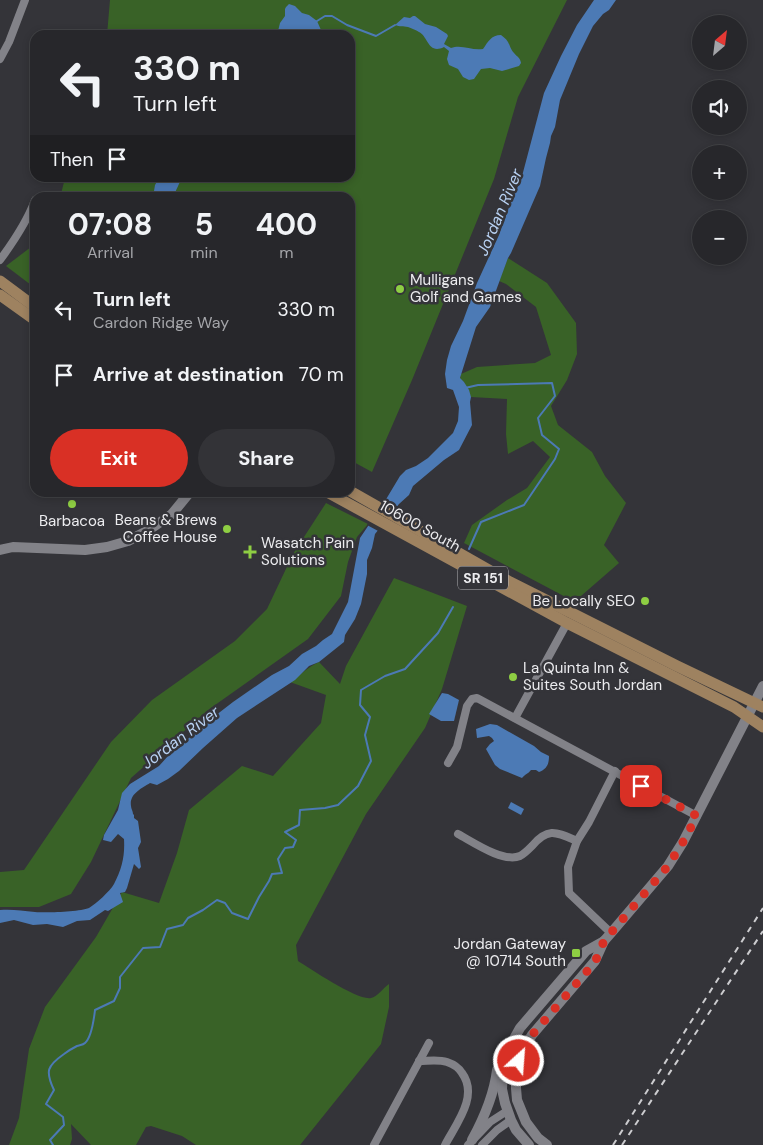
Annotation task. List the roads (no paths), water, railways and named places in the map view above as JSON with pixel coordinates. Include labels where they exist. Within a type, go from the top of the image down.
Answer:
[{"type":"main road","points":[[0,281],[30,303]]},
{"type":"main road","points":[[0,295],[30,316]]},
{"type":"main road","name":"10600 South","points":[[355,494],[510,582],[758,706]]},
{"type":"main road","points":[[0,550],[13,547],[85,550],[107,547],[128,541],[148,530],[172,514],[186,497]]},
{"type":"main road","name":"10600 South","points":[[336,497],[567,623],[734,707],[763,727]]},
{"type":"main road","points":[[545,1145],[526,1122],[517,1100],[516,1071],[522,1051],[532,1035],[595,962],[604,941],[668,866],[697,816],[747,716],[758,706],[763,686]]},
{"type":"main road","points":[[528,1145],[516,1130],[502,1089],[503,1069],[510,1046],[520,1028],[532,1013],[586,951],[604,941]]},
{"type":"main road","points":[[470,1143],[494,1091],[502,1048],[516,1023],[532,1013]]},
{"type":"main road","points":[[510,1115],[513,1104],[510,1074],[514,1057],[518,1046],[532,1035]]},
{"type":"main road","points":[[510,1115],[517,1116],[537,1143],[545,1145]]},
{"type":"street","points":[[2,55],[15,28],[25,0]]},
{"type":"street","points":[[0,260],[22,228],[30,209]]},
{"type":"street","points":[[515,718],[567,623]]},
{"type":"street","points":[[448,763],[457,747],[467,706],[472,699],[476,698],[697,816]]},
{"type":"street","points":[[611,933],[568,893],[568,867],[577,841],[615,771]]},
{"type":"street","points":[[458,834],[495,854],[509,857],[519,856],[528,850],[538,838],[547,834],[559,833],[577,841]]},
{"type":"street","points":[[374,1145],[429,1043]]},
{"type":"street","points":[[419,1060],[439,1061],[454,1065],[461,1070],[469,1087],[466,1106],[445,1145]]},
{"type":"street","points":[[470,1143],[490,1122],[510,1115]]},
{"type":"street","points":[[482,1145],[510,1115]]},
{"type":"water","points":[[594,0],[616,0],[593,26],[560,100],[540,186],[508,258],[490,307],[476,327],[460,378],[469,390],[471,397],[472,425],[459,450],[413,486],[409,495],[399,504],[375,534],[367,560],[367,574],[361,604],[355,619],[345,635],[344,642],[319,662],[309,666],[295,680],[237,718],[179,771],[157,785],[150,783],[134,795],[131,807],[134,818],[138,821],[141,842],[138,848],[141,867],[139,869],[134,864],[127,888],[125,892],[120,893],[123,902],[108,911],[105,910],[90,920],[77,921],[63,927],[47,924],[33,925],[14,920],[0,923],[0,910],[70,911],[89,908],[99,900],[114,884],[122,862],[124,839],[118,834],[111,842],[103,840],[118,810],[122,793],[130,784],[159,766],[168,756],[233,702],[272,675],[289,666],[302,654],[332,634],[348,602],[360,538],[400,476],[406,470],[428,458],[453,433],[458,421],[459,407],[453,390],[447,388],[445,374],[451,346],[521,180],[544,93],[577,25]]},
{"type":"water","points":[[289,4],[295,6],[302,13],[309,15],[317,21],[321,30],[278,30],[285,16],[286,7]]},
{"type":"water","points":[[413,16],[447,34],[448,36],[444,44],[451,48],[483,49],[488,41],[501,35],[520,59],[521,63],[519,66],[502,71],[490,68],[481,69],[474,79],[469,80],[463,77],[458,69],[449,65],[447,59],[449,51],[444,47],[435,49],[431,47],[418,31],[395,25],[404,17],[410,18]]},
{"type":"water","points":[[157,182],[180,182],[175,192],[154,192]]},
{"type":"water","points":[[442,693],[459,700],[454,721],[441,721],[429,714]]},
{"type":"water","points":[[490,724],[497,725],[549,756],[546,768],[539,772],[531,770],[522,778],[500,769],[495,765],[486,749],[494,741],[492,738],[489,736],[477,738],[476,729]]},
{"type":"water","points":[[511,802],[524,809],[521,815],[508,808]]},
{"type":"waterway","points":[[317,21],[325,16],[332,16],[347,25],[376,36],[395,25]]},
{"type":"waterway","points":[[465,388],[478,385],[552,383],[555,396],[538,418],[542,435],[559,449],[555,459],[524,505],[481,522],[469,549]]},
{"type":"waterway","points":[[53,1145],[50,1140],[64,1125],[63,1117],[46,1104],[54,1090],[49,1078],[51,1066],[58,1058],[87,1040],[95,1010],[114,1001],[120,988],[120,977],[143,948],[160,947],[167,929],[183,925],[188,918],[217,900],[225,903],[232,913],[248,919],[272,874],[282,873],[278,859],[285,848],[293,847],[296,840],[285,832],[299,825],[300,810],[338,805],[358,786],[371,761],[365,735],[370,717],[360,705],[361,690],[385,676],[405,669],[438,633],[453,607]]},
{"type":"railway","points":[[613,1145],[763,908]]},
{"type":"railway","points":[[622,1145],[763,931]]},
{"type":"place","name":"Mulligans Golf and Games","points":[[400,289]]},
{"type":"place","name":"Barbacoa","points":[[72,504]]},
{"type":"place","name":"Beans & Brews Coffee House","points":[[227,529]]},
{"type":"place","name":"Wasatch Pain Solutions","points":[[250,552]]},
{"type":"place","name":"Be Locally SEO","points":[[645,601]]},
{"type":"place","name":"La Quinta Inn & Suites South Jordan","points":[[513,677]]},
{"type":"place","name":"Jordan Gateway @ 10714 South","points":[[576,953]]},
{"type":"water label","name":"Jordan River","points":[[499,212]]},
{"type":"water label","name":"Jordan River","points":[[180,737]]}]
